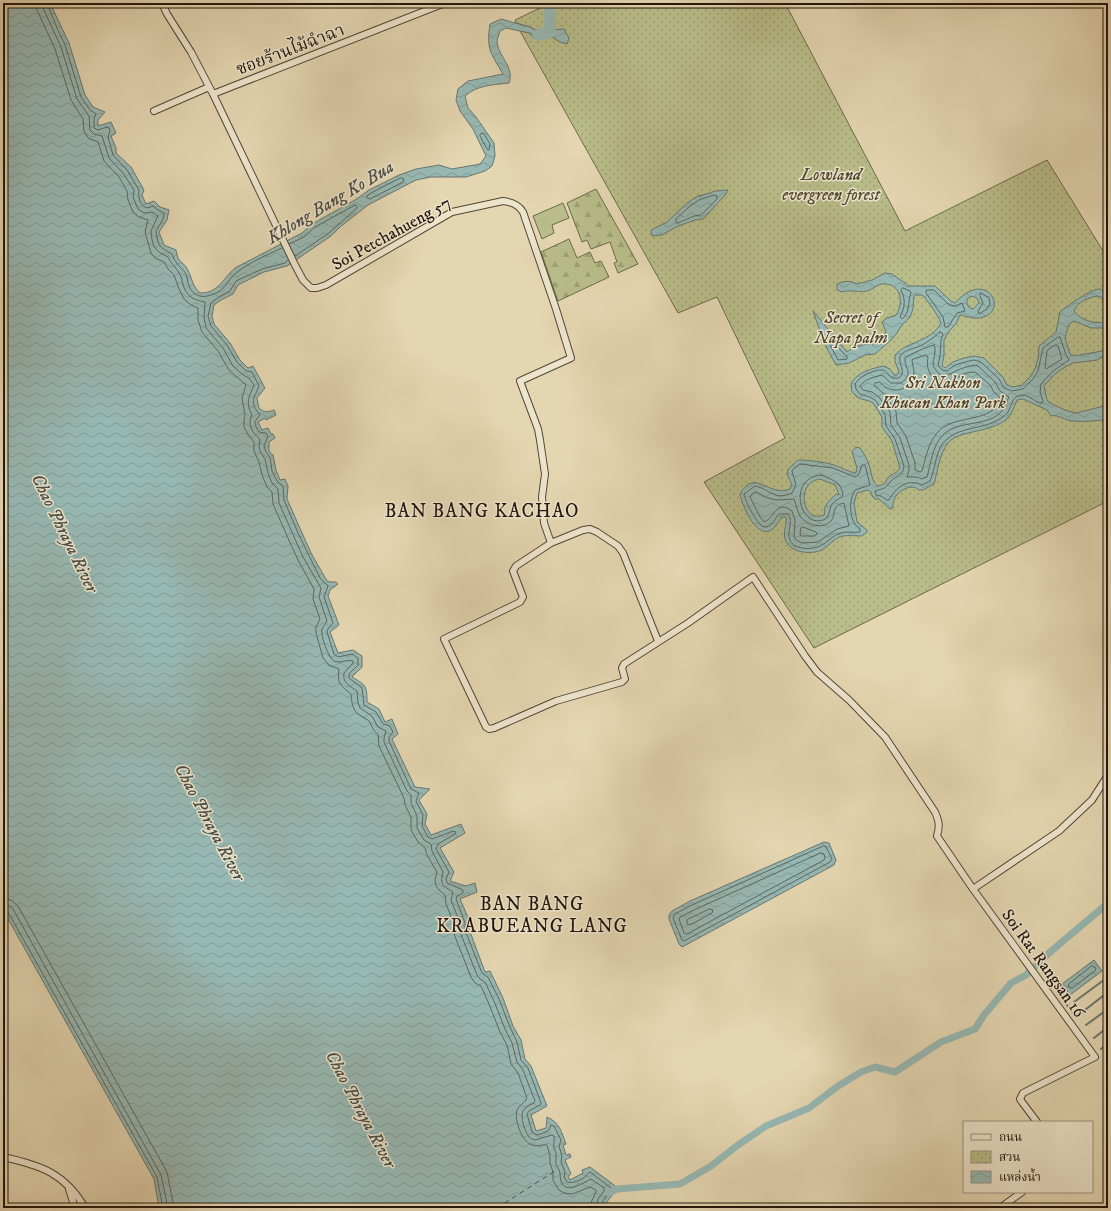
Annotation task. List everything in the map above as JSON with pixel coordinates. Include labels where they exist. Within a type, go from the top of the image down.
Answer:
[{"type":"street","name":"Soi Petchahueng 57","points":[[162,3],[167,14],[191,52],[213,94],[295,265],[307,285],[311,288],[326,285],[452,212],[503,201],[511,202],[519,207],[523,212],[571,358],[520,381],[538,429],[545,474],[542,497],[544,523],[551,543]]},
{"type":"street","name":"ซอยร้านไม้ฉำฉา","points":[[213,94],[445,3]]},
{"type":"street","points":[[154,111],[209,87]]},
{"type":"street","points":[[590,529],[618,546],[627,561],[658,641],[624,664],[622,668],[624,679],[622,682],[556,701],[489,729],[486,727],[444,639],[520,602],[523,596],[513,571],[516,566],[551,543],[583,530],[590,529]]},
{"type":"street","name":"Soi Rat Rangsan 16","points":[[658,641],[688,623],[753,577],[817,672],[850,700],[885,737],[910,773],[939,821],[940,827],[938,836],[973,889],[1095,1057],[1022,1093],[1020,1099],[1036,1121]]},
{"type":"street","points":[[973,889],[1059,831],[1092,800],[1108,775]]},
{"type":"street","points":[[3,1157],[34,1164],[54,1174],[68,1186],[85,1208]]},
{"type":"street","points":[[68,1186],[74,1208]]},
{"type":"street","points":[[1000,1208],[1021,1193]]},
{"type":"green space","name":"Sri Nakhon Khuean Khan Park","points":[[550,3],[785,3],[905,231],[1047,160],[1108,259],[1108,501],[814,648],[704,482],[785,438],[717,297],[678,313],[520,31],[530,33],[534,39],[549,35],[560,42],[569,38],[537,31],[530,27],[516,23],[515,20]]},
{"type":"green space","points":[[596,189],[638,264],[618,273],[614,263],[617,262],[610,242],[591,249],[587,240],[582,242],[567,203]]},
{"type":"green space","points":[[563,203],[569,218],[552,225],[554,233],[542,239],[533,216]]},
{"type":"green space","points":[[569,239],[577,258],[590,252],[595,263],[601,261],[609,277],[558,301],[541,252]]},
{"type":"water","name":"Chao Phraya River","points":[[3,3],[50,3],[69,43],[85,95],[93,107],[105,112],[98,120],[98,126],[111,122],[116,133],[111,136],[116,148],[116,153],[131,167],[144,190],[142,195],[146,204],[154,201],[160,207],[169,210],[167,220],[159,232],[164,245],[176,250],[178,259],[186,267],[195,287],[200,293],[212,291],[220,285],[235,268],[302,233],[312,224],[355,200],[369,190],[399,175],[416,169],[439,165],[452,169],[480,164],[486,156],[473,129],[460,111],[456,100],[458,89],[468,81],[503,74],[490,51],[490,24],[501,19],[530,27],[537,31],[564,29],[569,38],[567,44],[560,42],[549,35],[534,39],[530,33],[506,28],[500,31],[497,40],[498,46],[510,71],[509,83],[480,88],[465,96],[468,108],[494,143],[495,156],[492,166],[485,171],[466,177],[431,177],[416,180],[368,205],[331,236],[287,266],[264,272],[238,285],[233,294],[214,305],[212,316],[214,324],[230,343],[240,360],[248,368],[253,366],[265,388],[257,398],[259,408],[266,412],[274,410],[276,415],[258,422],[262,430],[268,428],[275,438],[269,442],[269,451],[273,455],[280,480],[285,479],[288,486],[287,499],[311,553],[327,581],[336,582],[338,584],[330,590],[328,596],[339,625],[330,632],[338,653],[353,650],[362,656],[362,667],[352,677],[365,686],[367,692],[367,702],[379,709],[385,722],[392,719],[398,734],[392,739],[415,787],[430,789],[419,800],[427,814],[425,824],[431,835],[461,824],[465,833],[440,848],[454,872],[450,881],[466,886],[475,883],[477,892],[460,899],[470,922],[469,929],[485,972],[490,971],[503,998],[513,1026],[521,1040],[525,1059],[531,1066],[547,1106],[531,1115],[536,1131],[546,1128],[547,1117],[555,1122],[561,1131],[566,1144],[563,1145],[566,1155],[570,1154],[571,1157],[565,1160],[571,1174],[568,1176],[570,1180],[583,1173],[582,1170],[590,1167],[614,1185],[617,1189],[604,1208],[159,1208],[154,1179],[3,910]]},
{"type":"water","points":[[728,190],[703,219],[695,220],[676,227],[662,235],[652,236],[651,230],[667,222],[687,203],[698,196],[715,191]]},
{"type":"water","points":[[885,273],[892,274],[909,286],[935,286],[955,303],[967,293],[977,289],[986,290],[991,295],[994,302],[993,309],[989,315],[979,318],[960,315],[956,324],[949,331],[944,340],[944,356],[942,365],[945,368],[953,362],[974,356],[984,358],[1003,377],[1006,384],[1012,387],[1022,385],[1030,377],[1035,369],[1038,359],[1039,346],[1056,332],[1060,312],[1091,291],[1101,289],[1108,294],[1108,304],[1098,296],[1087,299],[1078,305],[1074,311],[1085,320],[1099,323],[1108,321],[1108,328],[1091,328],[1074,321],[1069,324],[1065,338],[1070,354],[1074,356],[1108,350],[1108,355],[1097,360],[1073,363],[1055,374],[1044,386],[1047,400],[1065,410],[1076,413],[1108,405],[1108,419],[1095,421],[1070,421],[1057,416],[1051,416],[1047,410],[1023,399],[1017,400],[1009,417],[1000,424],[959,436],[948,443],[939,463],[934,484],[923,490],[909,487],[899,492],[894,499],[893,508],[890,509],[879,499],[875,499],[868,490],[857,493],[854,503],[857,522],[867,530],[867,532],[862,536],[840,537],[817,552],[801,552],[787,544],[784,533],[786,517],[782,517],[775,527],[769,531],[759,529],[746,512],[740,494],[746,486],[751,483],[757,483],[775,490],[782,491],[790,489],[792,485],[787,474],[788,469],[798,460],[816,461],[830,464],[856,473],[857,468],[852,452],[856,447],[860,448],[865,456],[876,484],[878,486],[884,484],[889,477],[900,468],[892,441],[882,427],[882,417],[873,403],[858,398],[852,392],[851,383],[857,376],[869,370],[883,366],[890,369],[894,375],[897,375],[899,371],[895,362],[895,355],[907,346],[932,334],[941,323],[924,297],[922,295],[915,295],[910,317],[901,326],[891,340],[875,354],[865,355],[849,363],[836,365],[824,343],[813,311],[847,352],[854,347],[861,345],[877,344],[886,332],[882,322],[887,318],[896,315],[899,310],[900,299],[896,289],[887,284],[881,284],[864,291],[842,292],[837,290],[837,284],[842,282],[849,281],[857,284],[872,280]],"holes":[[[971,296],[977,298],[979,303],[973,309],[967,304],[967,299]],[[820,479],[835,485],[839,494],[836,494],[828,502],[824,509],[824,515],[817,516],[811,514],[807,509],[804,502],[804,495],[812,482]]]},
{"type":"water","points":[[824,842],[829,843],[836,860],[834,865],[682,947],[679,944],[669,919],[669,915],[672,911],[690,901]]},
{"type":"water","points":[[1094,960],[1102,971],[1070,995],[1062,984]]},
{"type":"waterway","name":"Khlong Bang Ko Bua","points":[[538,35],[550,32],[550,3]]},
{"type":"waterway","points":[[609,1193],[617,1189],[680,1184],[711,1166],[766,1126],[809,1108],[838,1086],[861,1072],[875,1067],[895,1072],[941,1042],[975,1029],[984,1015],[1011,983],[1026,975],[1049,953],[1108,903]]},
{"type":"waterway","points":[[1074,1002],[1108,977]]},
{"type":"waterway","points":[[1057,992],[1076,1017],[1108,992]]},
{"type":"waterway","points":[[1086,1025],[1108,1009]]},
{"type":"waterway","points":[[1094,1038],[1108,1027]]},
{"type":"waterway","points":[[1101,1049],[1108,1043]]},
{"type":"ferry route","points":[[497,1208],[558,1169]]},
{"type":"district","name":"BAN BANG KACHAO","points":[[482,510]]},
{"type":"district","name":"BAN BANG KRABUEANG LANG","points":[[532,914]]},
{"type":"park label","name":"Lowland evergreen forest","points":[[831,184]]},
{"type":"park label","name":"Secret of Napa palm","points":[[851,327]]}]
